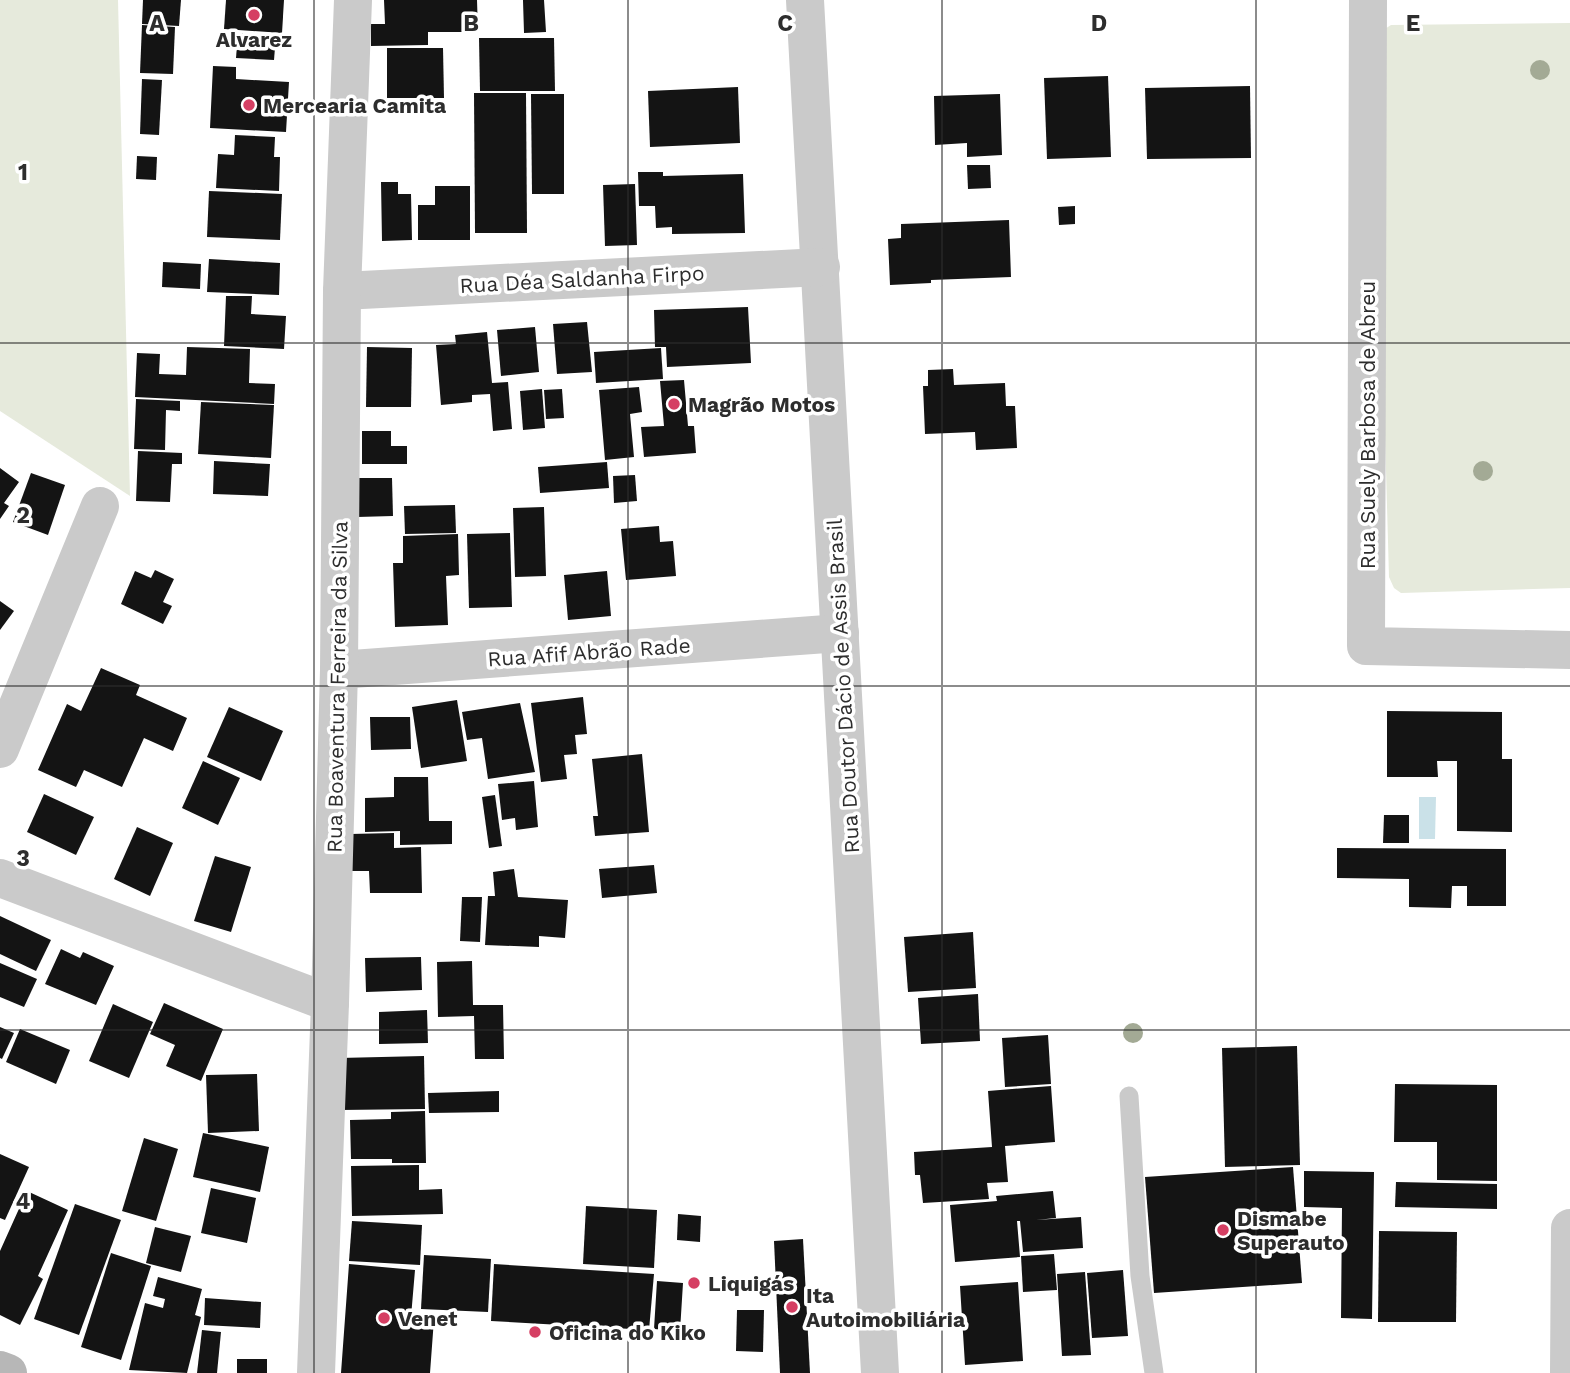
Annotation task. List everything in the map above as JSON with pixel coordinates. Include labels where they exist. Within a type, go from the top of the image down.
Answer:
[{"type":"main road","points":[[0,1370],[8,1373]]},
{"type":"street","name":"Rua Boaventura Ferreira da Silva","points":[[316,1373],[339,670],[342,291],[353,0]]},
{"type":"street","name":"Rua Doutor Dácio de Assis Brasil","points":[[805,0],[880,1373]]},
{"type":"street","name":"Rua Suely Barbosa de Abreu","points":[[1368,0],[1366,646],[1570,650]]},
{"type":"street","name":"Rua Déa Saldanha Firpo","points":[[342,291],[821,267]]},
{"type":"street","points":[[0,749],[100,506]]},
{"type":"street","name":"Rua Afif Abrão Rade","points":[[339,670],[840,633]]},
{"type":"street","points":[[0,878],[330,1003]]},
{"type":"street","points":[[1569,1373],[1570,1228]]},
{"type":"lane","points":[[1129,1097],[1140,1276],[1154,1373]]},
{"type":"shaded area","points":[[0,0],[118,0],[130,496],[0,411]]},
{"type":"shaded area","points":[[1570,23],[1570,588],[1401,593],[1394,588],[1389,577],[1374,41],[1380,32],[1391,25]]},
{"type":"water","points":[[1419,797],[1436,797],[1435,839],[1419,839]]},
{"type":"building","points":[[143,0],[181,0],[179,26],[142,24]]},
{"type":"building","name":"Alvarez","points":[[226,0],[284,0],[282,33],[224,29]]},
{"type":"building","points":[[384,0],[477,0],[478,32],[428,32],[428,45],[371,46],[371,24],[385,24]]},
{"type":"building","points":[[523,0],[544,0],[546,32],[524,33]]},
{"type":"building","points":[[142,25],[175,27],[173,74],[140,73]]},
{"type":"building","points":[[238,33],[276,35],[274,60],[236,58]]},
{"type":"building","points":[[479,38],[554,38],[555,91],[480,91]]},
{"type":"building","points":[[387,48],[443,48],[444,98],[387,98]]},
{"type":"building","name":"Mercearia Camita","points":[[213,66],[236,67],[236,79],[289,82],[286,132],[210,128]]},
{"type":"building","points":[[1108,76],[1111,157],[1047,159],[1044,78]]},
{"type":"building","points":[[142,79],[162,80],[159,135],[140,134]]},
{"type":"building","points":[[1250,86],[1251,158],[1147,159],[1145,88]]},
{"type":"building","points":[[738,87],[740,143],[650,147],[648,91]]},
{"type":"building","points":[[474,93],[526,93],[527,233],[475,233]]},
{"type":"building","points":[[531,94],[564,94],[564,194],[532,194]]},
{"type":"building","points":[[1000,94],[1002,155],[967,157],[967,143],[935,145],[934,96]]},
{"type":"building","points":[[235,135],[275,137],[274,157],[280,157],[279,191],[216,188],[218,154],[234,155]]},
{"type":"building","points":[[137,156],[157,157],[156,180],[136,179]]},
{"type":"building","points":[[967,165],[990,165],[991,188],[968,189]]},
{"type":"building","points":[[638,172],[663,172],[663,176],[743,174],[745,233],[672,234],[672,227],[656,228],[655,206],[639,206]]},
{"type":"building","points":[[381,182],[398,182],[398,194],[411,194],[412,240],[382,241]]},
{"type":"building","points":[[635,184],[637,245],[605,246],[603,185]]},
{"type":"building","points":[[435,186],[470,186],[470,240],[418,240],[418,205],[435,205]]},
{"type":"building","points":[[209,191],[282,194],[280,240],[207,237]]},
{"type":"building","points":[[1075,206],[1075,224],[1059,225],[1058,207]]},
{"type":"building","points":[[1009,220],[1011,277],[931,280],[931,283],[890,285],[888,239],[901,238],[901,224]]},
{"type":"building","points":[[209,259],[280,263],[279,295],[207,292]]},
{"type":"building","points":[[163,262],[201,264],[200,289],[162,287]]},
{"type":"building","points":[[226,296],[252,296],[251,314],[286,316],[284,349],[224,346]]},
{"type":"building","points":[[748,307],[751,363],[667,367],[666,347],[655,347],[654,310]]},
{"type":"building","points":[[587,322],[592,372],[557,374],[553,324]]},
{"type":"building","points":[[535,327],[539,372],[501,376],[497,330]]},
{"type":"building","points":[[487,332],[492,383],[508,382],[512,429],[493,431],[490,394],[472,395],[472,402],[441,405],[436,345],[456,344],[455,335]]},
{"type":"building","points":[[187,347],[250,349],[249,383],[275,384],[274,404],[135,397],[137,353],[160,354],[159,374],[186,375]]},
{"type":"building","points":[[367,347],[412,348],[411,407],[366,407]]},
{"type":"building","points":[[661,348],[663,379],[596,383],[594,352]]},
{"type":"building","points":[[953,369],[954,385],[1005,383],[1006,406],[1015,406],[1017,448],[976,450],[975,432],[925,434],[923,386],[928,386],[928,370]]},
{"type":"building","name":"Magrão Motos","points":[[684,380],[688,426],[694,426],[696,453],[644,457],[641,427],[664,426],[660,381]]},
{"type":"building","points":[[639,387],[642,412],[630,414],[634,457],[605,460],[599,390]]},
{"type":"building","points":[[542,389],[545,428],[523,430],[520,391]]},
{"type":"building","points":[[562,389],[564,418],[546,419],[544,390]]},
{"type":"building","points":[[136,399],[180,401],[180,411],[166,410],[165,450],[134,449]]},
{"type":"building","points":[[201,402],[274,405],[271,458],[198,454]]},
{"type":"building","points":[[362,431],[391,431],[391,446],[407,446],[407,464],[362,464]]},
{"type":"building","points":[[138,451],[182,453],[182,464],[172,464],[170,502],[136,501]]},
{"type":"building","points":[[214,461],[270,464],[268,496],[213,494]]},
{"type":"building","points":[[607,462],[609,488],[540,493],[538,467]]},
{"type":"building","points":[[0,468],[19,482],[4,503],[9,506],[0,519]]},
{"type":"building","points":[[31,473],[65,485],[48,535],[13,522]]},
{"type":"building","points":[[635,475],[637,501],[614,503],[613,476]]},
{"type":"building","points":[[356,478],[392,478],[393,516],[357,517]]},
{"type":"building","points":[[455,505],[456,533],[405,534],[404,506]]},
{"type":"building","points":[[544,507],[546,576],[515,577],[513,508]]},
{"type":"building","points":[[659,526],[660,542],[673,541],[676,576],[626,580],[621,529]]},
{"type":"building","points":[[510,533],[512,607],[469,608],[467,534]]},
{"type":"building","points":[[458,534],[459,575],[446,576],[448,625],[395,627],[393,563],[403,563],[403,536]]},
{"type":"building","points":[[155,570],[174,579],[163,602],[172,606],[163,624],[121,604],[135,571],[151,578]]},
{"type":"building","points":[[607,571],[611,616],[568,620],[564,575]]},
{"type":"building","points":[[0,601],[14,611],[0,630]]},
{"type":"building","points":[[101,668],[140,685],[136,695],[187,718],[173,751],[144,738],[122,787],[84,770],[76,787],[38,770],[67,704],[81,711]]},
{"type":"building","points":[[583,697],[587,734],[575,735],[577,754],[564,755],[567,779],[541,782],[531,703]]},
{"type":"building","points":[[457,700],[467,761],[421,768],[412,707]]},
{"type":"building","points":[[520,703],[535,772],[488,779],[482,738],[467,740],[462,712]]},
{"type":"building","points":[[229,707],[283,731],[261,781],[207,757]]},
{"type":"building","points":[[1387,711],[1502,712],[1502,759],[1512,759],[1512,832],[1457,831],[1457,761],[1437,761],[1438,777],[1387,777]]},
{"type":"building","points":[[370,717],[410,717],[411,749],[371,750]]},
{"type":"building","points":[[642,754],[649,832],[595,836],[593,816],[598,816],[592,759]]},
{"type":"building","points":[[203,761],[240,778],[218,825],[182,808]]},
{"type":"building","points":[[394,777],[428,777],[429,821],[452,821],[452,844],[400,845],[400,831],[365,832],[365,798],[394,797]]},
{"type":"building","points":[[534,781],[538,827],[516,830],[515,818],[502,820],[498,784]]},
{"type":"building","points":[[44,794],[94,817],[76,855],[27,832]]},
{"type":"building","points":[[495,795],[502,846],[489,848],[482,797]]},
{"type":"building","points":[[1384,815],[1409,815],[1409,843],[1383,843]]},
{"type":"building","points":[[137,827],[173,843],[150,896],[114,879]]},
{"type":"building","points":[[394,833],[394,848],[421,847],[422,893],[370,893],[369,871],[351,871],[350,834]]},
{"type":"building","points":[[1337,848],[1506,849],[1506,906],[1467,906],[1467,886],[1452,886],[1451,908],[1409,907],[1409,879],[1337,878]]},
{"type":"building","points":[[215,856],[251,867],[231,932],[194,921]]},
{"type":"building","points":[[654,865],[657,893],[602,898],[599,869]]},
{"type":"building","points":[[514,869],[518,897],[568,900],[565,938],[539,936],[539,947],[485,945],[488,896],[495,896],[493,872]]},
{"type":"building","points":[[462,897],[482,897],[480,942],[460,941]]},
{"type":"building","points":[[0,916],[51,940],[36,971],[0,954]]},
{"type":"building","points":[[973,932],[976,988],[908,992],[904,937]]},
{"type":"building","points":[[61,949],[80,958],[83,952],[114,966],[96,1005],[45,984]]},
{"type":"building","points":[[421,957],[422,990],[366,992],[365,958]]},
{"type":"building","points":[[472,961],[473,1005],[503,1005],[504,1059],[475,1059],[474,1016],[438,1017],[437,962]]},
{"type":"building","points":[[0,963],[37,979],[24,1007],[0,997]]},
{"type":"building","points":[[978,994],[980,1041],[921,1044],[918,998]]},
{"type":"building","points":[[164,1003],[223,1029],[201,1081],[166,1066],[175,1045],[150,1034]]},
{"type":"building","points":[[113,1004],[153,1022],[129,1078],[89,1061]]},
{"type":"building","points":[[427,1010],[428,1043],[379,1044],[379,1012]]},
{"type":"building","points":[[0,1027],[14,1033],[2,1059],[0,1058]]},
{"type":"building","points":[[20,1029],[70,1050],[56,1084],[6,1062]]},
{"type":"building","points":[[1048,1035],[1051,1084],[1005,1087],[1002,1038]]},
{"type":"building","points":[[1297,1046],[1300,1165],[1225,1167],[1222,1048]]},
{"type":"building","points":[[424,1056],[425,1109],[340,1110],[339,1058]]},
{"type":"building","points":[[257,1074],[259,1131],[208,1133],[206,1075]]},
{"type":"building","points":[[1395,1084],[1497,1085],[1497,1181],[1437,1180],[1437,1142],[1394,1142]]},
{"type":"building","points":[[1051,1086],[1055,1142],[1005,1146],[1008,1182],[987,1183],[989,1199],[923,1203],[920,1175],[915,1175],[914,1152],[992,1147],[988,1091]]},
{"type":"building","points":[[499,1091],[499,1112],[429,1113],[428,1093]]},
{"type":"building","points":[[425,1111],[426,1163],[392,1163],[392,1159],[351,1159],[350,1120],[391,1119],[391,1112]]},
{"type":"building","points":[[203,1133],[269,1147],[260,1192],[193,1177]]},
{"type":"building","points":[[144,1138],[178,1149],[156,1221],[122,1211]]},
{"type":"building","points":[[0,1154],[29,1167],[5,1220],[0,1218]]},
{"type":"building","points":[[419,1165],[419,1190],[442,1189],[443,1214],[352,1216],[351,1166]]},
{"type":"building","name":"Dismabe Superauto","points":[[1293,1167],[1302,1283],[1154,1293],[1145,1177]]},
{"type":"building","points":[[1304,1171],[1374,1172],[1372,1319],[1341,1318],[1342,1208],[1304,1207]]},
{"type":"building","points":[[1396,1182],[1497,1184],[1497,1209],[1395,1207]]},
{"type":"building","points":[[211,1188],[256,1198],[247,1243],[201,1233]]},
{"type":"building","points":[[27,1191],[68,1210],[38,1276],[43,1279],[20,1325],[0,1315],[0,1251]]},
{"type":"building","points":[[1053,1191],[1056,1218],[1036,1220],[1081,1217],[1083,1248],[1023,1252],[1020,1221],[1017,1221],[1020,1257],[955,1262],[950,1205],[997,1201],[996,1196]]},
{"type":"building","points":[[75,1204],[121,1220],[79,1335],[34,1319]]},
{"type":"building","points":[[586,1206],[657,1210],[654,1268],[583,1264]]},
{"type":"building","points":[[678,1214],[701,1216],[700,1242],[677,1240]]},
{"type":"building","points":[[352,1221],[422,1225],[420,1265],[349,1261]]},
{"type":"building","points":[[155,1227],[191,1236],[181,1272],[146,1263]]},
{"type":"building","points":[[1379,1231],[1457,1232],[1456,1322],[1378,1322]]},
{"type":"building","name":"Ita Autoimobiliária","points":[[803,1239],[810,1373],[780,1373],[774,1241]]},
{"type":"building","points":[[111,1253],[151,1266],[121,1360],[81,1347]]},
{"type":"building","points":[[1054,1254],[1057,1290],[1023,1292],[1021,1256]]},
{"type":"building","points":[[424,1255],[491,1259],[488,1312],[421,1309]]},
{"type":"building","name":"Venet","points":[[349,1264],[415,1270],[411,1317],[434,1319],[430,1373],[341,1373]]},
{"type":"building","points":[[494,1264],[654,1274],[649,1330],[491,1321]]},
{"type":"building","points":[[1123,1270],[1128,1336],[1092,1338],[1087,1273]]},
{"type":"building","points":[[1085,1272],[1091,1355],[1062,1356],[1057,1274]]},
{"type":"building","points":[[158,1277],[202,1289],[195,1315],[201,1317],[187,1373],[129,1370],[145,1303],[163,1308],[165,1299],[153,1296]]},
{"type":"building","points":[[657,1281],[683,1283],[680,1331],[654,1329]]},
{"type":"building","points":[[1018,1282],[1023,1361],[965,1365],[960,1286]]},
{"type":"building","points":[[205,1298],[261,1302],[260,1328],[204,1325]]},
{"type":"building","points":[[737,1310],[764,1310],[763,1352],[736,1351]]},
{"type":"building","points":[[202,1330],[221,1332],[217,1373],[197,1373]]},
{"type":"building","points":[[237,1359],[267,1359],[267,1373],[237,1373]]},
{"type":"place","name":"Alvarez","points":[[254,15]]},
{"type":"place","name":"Mercearia Camita","points":[[249,105]]},
{"type":"place","name":"Magrão Motos","points":[[674,404]]},
{"type":"place","name":"Dismabe Superauto","points":[[1223,1230]]},
{"type":"place","name":"Liquigás","points":[[694,1283]]},
{"type":"place","name":"Ita Autoimobiliária","points":[[792,1307]]},
{"type":"place","name":"Venet","points":[[384,1318]]},
{"type":"place","name":"Oficina do Kiko","points":[[535,1332]]}]
